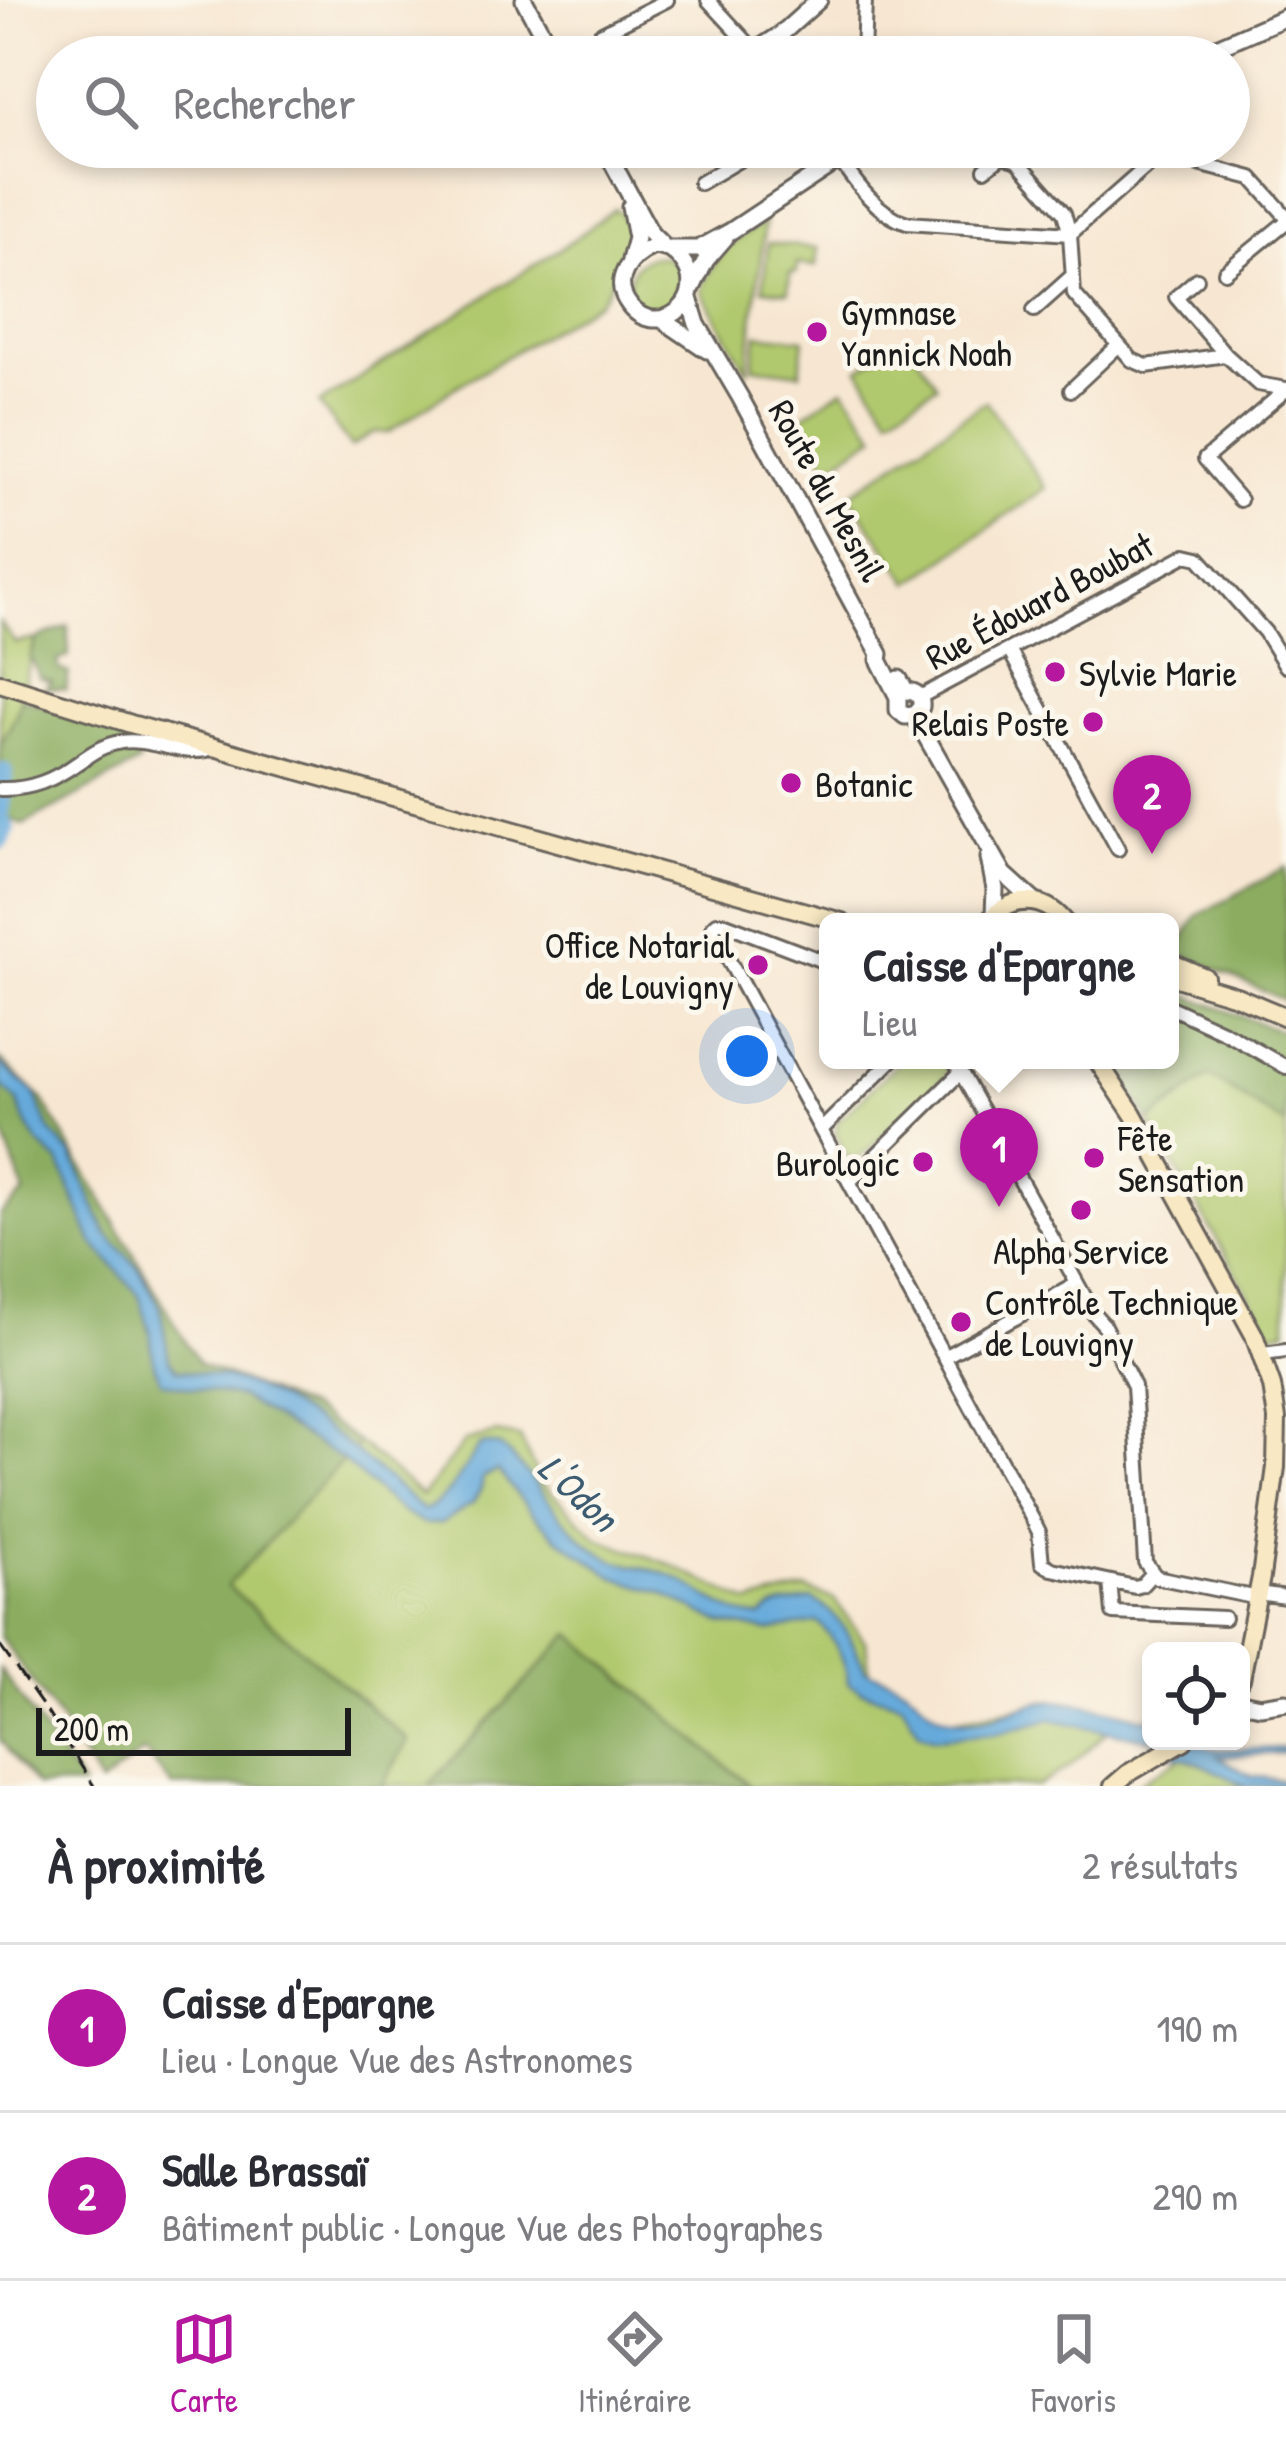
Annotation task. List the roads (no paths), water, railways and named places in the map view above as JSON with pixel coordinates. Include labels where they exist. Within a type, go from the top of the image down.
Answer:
[{"type":"main road","points":[[9,686],[214,748],[819,916]]},
{"type":"main road","points":[[999,913],[1013,903],[1035,902],[1056,913]]},
{"type":"main road","points":[[783,907],[819,923]]},
{"type":"main road","points":[[1179,966],[1236,996]]},
{"type":"main road","points":[[1179,979],[1286,1017]]},
{"type":"main road","points":[[1102,1069],[1160,1163],[1263,1354],[1274,1397],[1277,1442],[1249,1642]]},
{"type":"main road","points":[[1113,1786],[1167,1750]]},
{"type":"street","points":[[524,0],[544,36]]},
{"type":"street","points":[[600,34],[668,0]]},
{"type":"street","points":[[708,0],[737,36]]},
{"type":"street","points":[[779,36],[818,0]]},
{"type":"street","points":[[864,36],[865,0]]},
{"type":"street","points":[[1242,36],[1286,17]]},
{"type":"street","points":[[616,168],[652,234],[690,273],[691,293]]},
{"type":"street","points":[[700,182],[724,168]]},
{"type":"street","points":[[731,231],[706,260],[676,314],[663,320],[648,318],[627,303],[621,286],[624,271],[643,251],[654,246],[698,249],[834,168]]},
{"type":"street","points":[[846,168],[892,219],[907,224],[1070,234],[1146,168]]},
{"type":"street","points":[[1025,168],[1064,213],[1074,294],[1132,360],[1145,366],[1226,355]]},
{"type":"street","points":[[1223,168],[1252,178],[1286,219],[1225,272]]},
{"type":"street","points":[[623,181],[636,238],[630,262]]},
{"type":"street","points":[[1034,310],[1072,277]]},
{"type":"street","points":[[1197,279],[1176,297],[1258,384],[1282,393]]},
{"type":"street","name":"Route du Mesnil","points":[[691,293],[697,324],[880,660],[908,695],[898,710],[905,716],[914,715],[973,822]]},
{"type":"street","name":"Route du Mesnil","points":[[663,320],[718,359]]},
{"type":"street","points":[[1071,390],[1119,345]]},
{"type":"street","points":[[1282,393],[1286,412]]},
{"type":"street","points":[[1240,500],[1205,459],[1282,393]]},
{"type":"street","name":"Rue Édouard Boubat","points":[[908,695],[1009,650],[1186,555],[1199,558],[1265,632],[1285,663]]},
{"type":"street","points":[[1009,650],[1118,849]]},
{"type":"street","points":[[4,789],[50,780],[113,743],[141,741],[201,753],[214,748]]},
{"type":"street","points":[[973,822],[1004,874],[1035,902]]},
{"type":"street","points":[[973,822],[992,863],[995,889],[990,913]]},
{"type":"street","points":[[819,960],[723,923],[713,927],[1034,1522],[1044,1565],[1139,1587],[1152,1574]]},
{"type":"street","points":[[1179,1011],[1286,1067]]},
{"type":"street","points":[[821,1130],[883,1069]]},
{"type":"street","points":[[849,1182],[954,1069]]},
{"type":"street","points":[[959,1069],[1134,1386],[1144,1562],[1152,1574],[1258,1596],[1286,1597]]},
{"type":"street","points":[[944,1357],[1077,1284]]},
{"type":"street","points":[[1263,1354],[1286,1351]]},
{"type":"street","points":[[1110,1582],[1113,1613],[1224,1618]]},
{"type":"street","points":[[1250,1704],[1286,1702]]},
{"type":"water","points":[[0,1063],[35,1094],[49,1130],[72,1155],[106,1233],[140,1270],[160,1307],[169,1360],[177,1370],[235,1380],[291,1407],[338,1439],[423,1510],[447,1493],[478,1448],[500,1446],[575,1531],[604,1555],[667,1574],[726,1608],[748,1615],[761,1617],[778,1606],[812,1599],[838,1620],[865,1670],[900,1684],[942,1715],[975,1720],[1045,1701],[1067,1702],[1142,1718],[1142,1738],[1050,1719],[1002,1732],[935,1738],[920,1733],[902,1703],[848,1683],[838,1650],[817,1622],[768,1631],[721,1623],[660,1592],[615,1578],[559,1539],[498,1471],[483,1477],[473,1503],[442,1523],[424,1524],[400,1511],[341,1459],[240,1397],[162,1382],[139,1295],[93,1243],[59,1162],[37,1142],[18,1102],[0,1084]]},
{"type":"water","points":[[1286,1748],[1286,1753],[1218,1756],[1251,1776],[1286,1781],[1286,1786],[1246,1786],[1159,1750]]},
{"type":"waterway","name":"L'Odon","points":[[0,841],[6,829],[0,818],[4,772]]},
{"type":"railway","points":[[0,1646],[94,1786]]},
{"type":"place","name":"Gymnase Yannick Noah","points":[[817,332]]},
{"type":"place","name":"Sylvie Marie","points":[[1055,672]]},
{"type":"place","name":"Relais Poste","points":[[1093,722]]},
{"type":"place","name":"Botanic","points":[[791,783]]},
{"type":"place","name":"Salle Brassaï","points":[[1152,854]]},
{"type":"place","name":"Office Notarial de Louvigny","points":[[758,965]]},
{"type":"place","name":"Fête Sensation","points":[[1094,1158]]},
{"type":"place","name":"Burologic","points":[[923,1162]]},
{"type":"place","name":"Caisse d'Epargne","points":[[999,1207]]},
{"type":"place","name":"Alpha Service","points":[[1081,1210]]},
{"type":"place","name":"Contrôle Technique de Louvigny","points":[[961,1322]]}]
